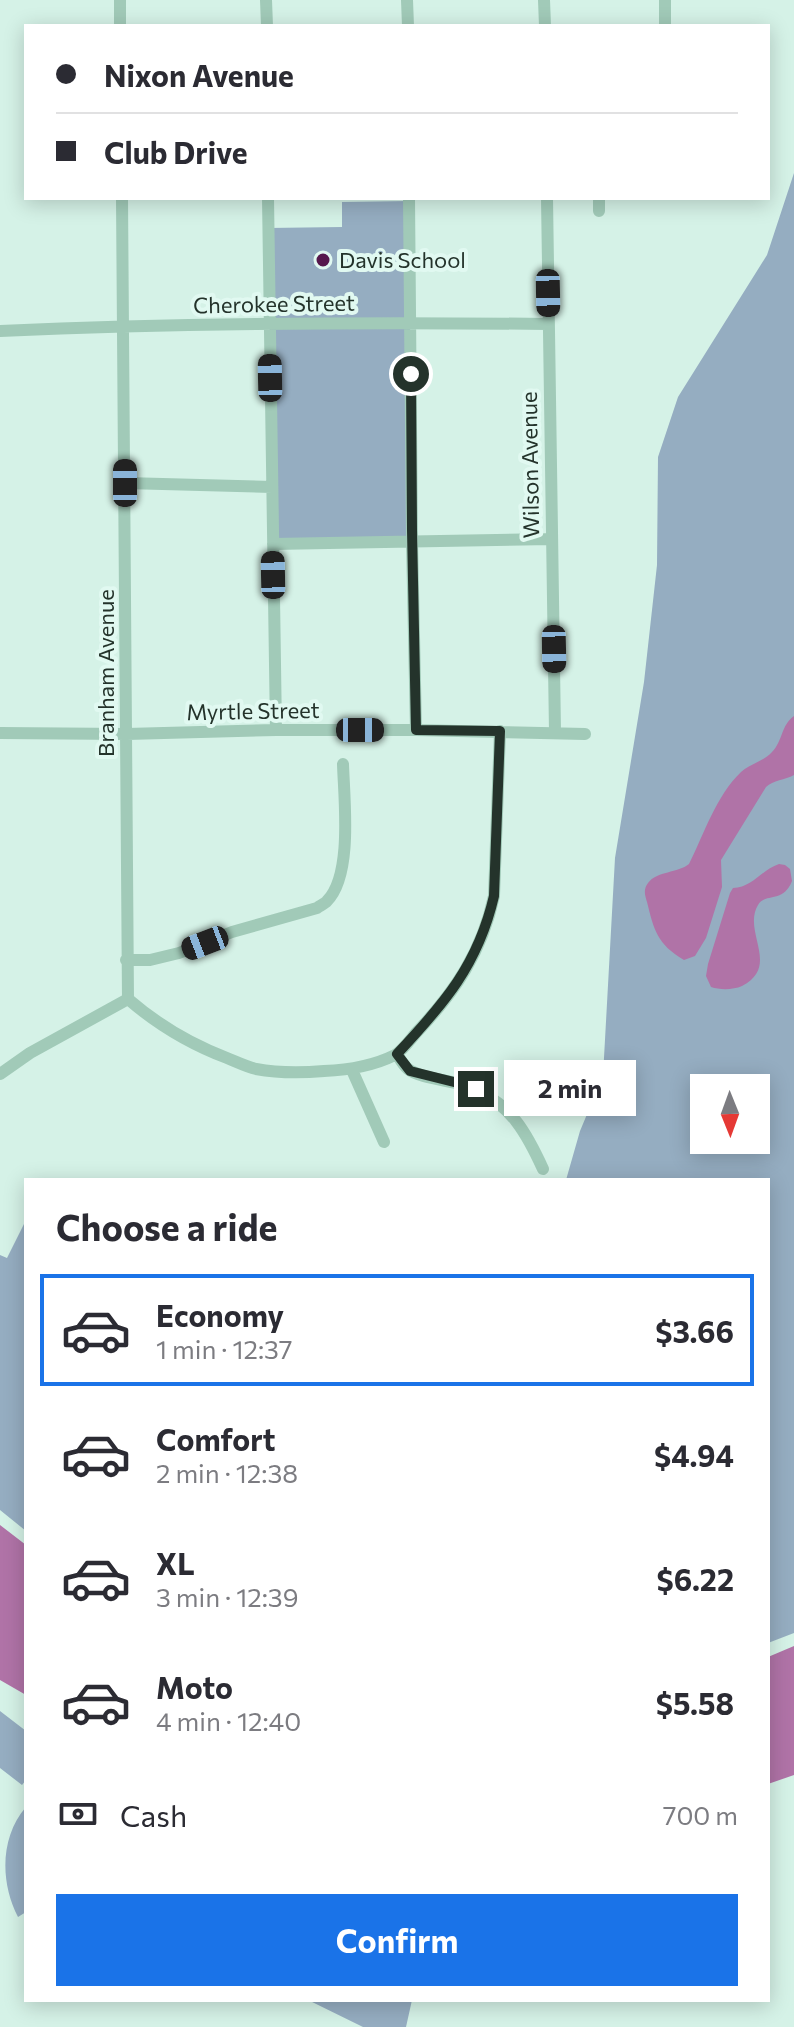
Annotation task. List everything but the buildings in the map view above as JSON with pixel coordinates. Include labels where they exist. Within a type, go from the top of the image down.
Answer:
[{"type":"street","points":[[120,0],[120,24]]},
{"type":"street","points":[[266,0],[267,24]]},
{"type":"street","points":[[407,0],[408,24]]},
{"type":"street","points":[[544,0],[545,24]]},
{"type":"street","points":[[665,0],[665,24]]},
{"type":"street","name":"Branham Avenue","points":[[122,200],[128,999]]},
{"type":"street","points":[[268,200],[276,730]]},
{"type":"street","points":[[409,200],[416,730]]},
{"type":"street","name":"Wilson Avenue","points":[[547,200],[555,732]]},
{"type":"street","name":"Cherokee Street","points":[[0,331],[124,325],[548,324]]},
{"type":"street","points":[[125,483],[272,487]]},
{"type":"street","points":[[273,544],[551,539]]},
{"type":"street","name":"Myrtle Street","points":[[0,733],[416,730],[585,734]]},
{"type":"street","points":[[0,1074],[30,1053],[128,999],[152,1020],[186,1040],[255,1068],[296,1073],[352,1070],[397,1054],[429,1019],[467,969],[489,917],[494,896],[500,731]]},
{"type":"street","points":[[126,960],[150,960],[179,953],[232,932],[317,908],[327,901],[335,889],[344,859],[343,764]]},
{"type":"street","points":[[397,1054],[410,1071],[476,1089],[500,1104],[528,1137],[543,1169]]},
{"type":"street","points":[[352,1070],[384,1142]]},
{"type":"shaded area","points":[[794,173],[794,1633],[770,1642],[770,1178],[567,1178],[580,1131],[603,1076],[615,858],[644,682],[657,565],[658,457],[678,397],[767,255]]},
{"type":"shaded area","points":[[409,201],[412,542],[273,544],[268,228],[342,227],[342,202]]},
{"type":"shaded area","points":[[794,716],[794,775],[766,787],[721,860],[722,887],[706,938],[695,956],[684,960],[658,936],[646,897],[646,886],[657,876],[689,864],[724,792],[741,772],[772,752]]},
{"type":"shaded area","points":[[779,864],[790,869],[792,881],[784,893],[761,901],[754,915],[759,969],[742,986],[726,989],[711,987],[706,976],[708,964],[730,893],[733,888],[746,885]]},
{"type":"shaded area","points":[[24,1224],[24,1529],[0,1510],[0,1255],[7,1258]]},
{"type":"shaded area","points":[[0,1525],[24,1543],[24,1694],[0,1680]]},
{"type":"shaded area","points":[[794,1646],[794,1775],[770,1783],[770,1656]]},
{"type":"shaded area","points":[[0,1711],[24,1729],[24,1782],[22,1785],[0,1768]]},
{"type":"shaded area","points":[[24,1810],[24,1913],[18,1917],[6,1875],[7,1846]]},
{"type":"shaded area","points":[[312,2002],[412,2002],[406,2027],[363,2027]]},
{"type":"place","name":"Davis School","points":[[323,260]]},
{"type":"route","points":[[411,374],[416,730],[500,731],[494,896],[489,917],[467,969],[448,996],[397,1054],[410,1071],[476,1089]]}]
